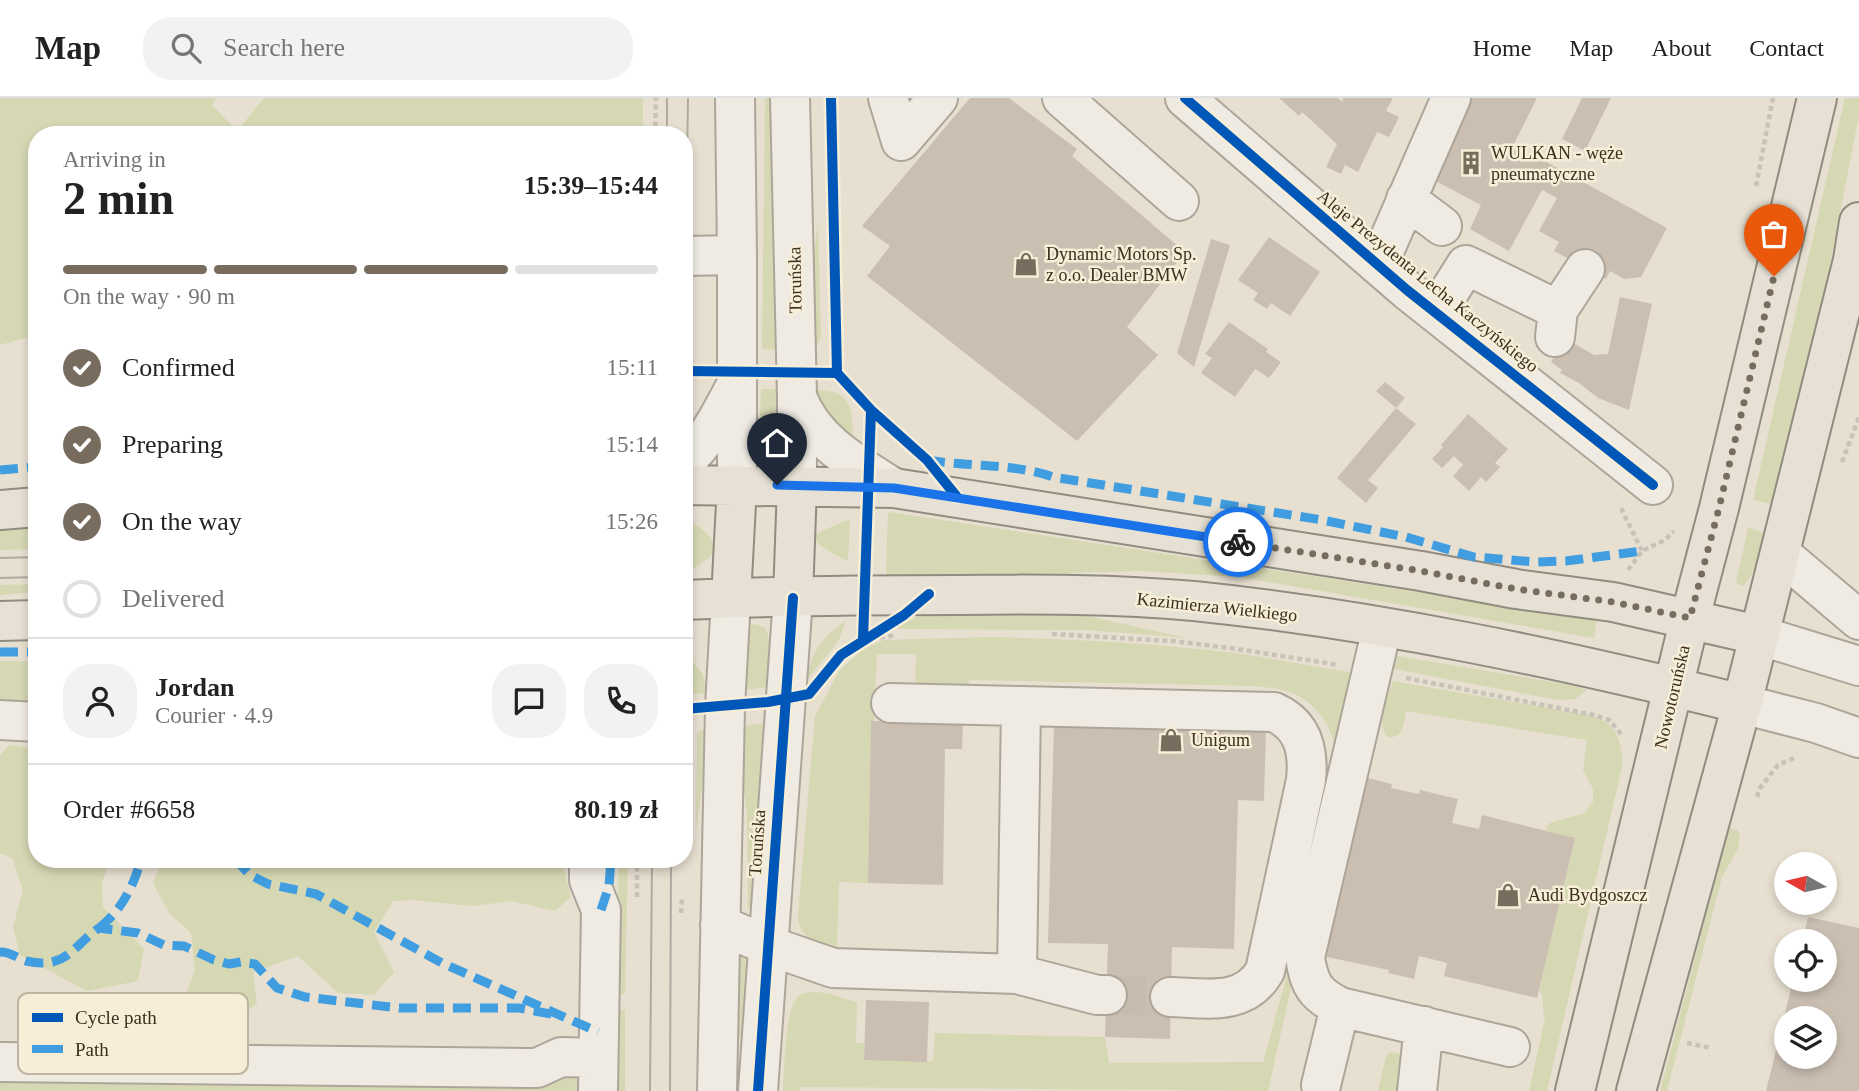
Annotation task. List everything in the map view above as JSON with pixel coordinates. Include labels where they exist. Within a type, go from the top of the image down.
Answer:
[{"type":"main road","name":"Nowotoruńska","points":[[1575,1091],[1817,98]]},
{"type":"main road","points":[[1636,1091],[1742,704],[1850,273],[1859,222]]},
{"type":"main road","points":[[693,485],[894,488],[1421,571],[1516,589],[1613,602],[1758,635]]},
{"type":"main road","name":"Toruńska","points":[[731,598],[737,485]]},
{"type":"main road","name":"Toruńska","points":[[793,598],[797,485]]},
{"type":"main road","points":[[0,510],[28,508]]},
{"type":"main road","name":"Kazimierza Wielkiego","points":[[693,600],[929,594],[1087,595],[1192,601],[1382,628],[1573,663],[1742,704]]},
{"type":"main road","points":[[0,621],[28,620]]},
{"type":"street","name":"Toruńska","points":[[735,98],[737,485]]},
{"type":"street","name":"Toruńska","points":[[790,98],[797,485]]},
{"type":"street","points":[[888,98],[901,141],[938,98]]},
{"type":"street","points":[[1062,98],[1179,201]]},
{"type":"street","name":"Aleje Prezydenta Lecha Kaczyńskiego","points":[[1185,98],[1436,313],[1653,485]]},
{"type":"street","points":[[1378,265],[1451,98]]},
{"type":"street","points":[[1406,199],[1442,226]]},
{"type":"street","points":[[693,256],[737,255]]},
{"type":"street","points":[[1436,313],[1466,265],[1557,323],[1585,269]]},
{"type":"street","points":[[693,454],[714,427],[736,387]]},
{"type":"street","points":[[797,397],[812,426],[825,440],[894,488]]},
{"type":"street","points":[[1780,554],[1859,620]]},
{"type":"street","name":"Toruńska","points":[[717,1091],[725,707],[731,598]]},
{"type":"street","name":"Toruńska","points":[[758,1091],[766,945],[793,598]]},
{"type":"street","points":[[1382,628],[1306,957],[1308,978],[1321,998],[1340,1007],[1510,1047]]},
{"type":"street","points":[[1758,635],[1859,666]]},
{"type":"street","points":[[891,703],[1274,712],[1286,717],[1295,726],[1307,751],[1306,780],[1265,971],[1258,984],[1232,997],[1170,997]]},
{"type":"street","points":[[1742,704],[1816,723],[1859,738]]},
{"type":"street","points":[[1017,974],[1021,706]]},
{"type":"street","points":[[0,720],[28,722]]},
{"type":"street","points":[[51,1077],[482,1079],[537,1068],[561,1058],[598,1075],[601,910],[589,880],[589,868]]},
{"type":"street","points":[[720,925],[766,945],[833,968],[1017,974],[1097,995],[1107,995]]},
{"type":"street","points":[[1321,1085],[1340,1007]]},
{"type":"street","points":[[1417,1091],[1424,1026]]},
{"type":"street","points":[[0,1062],[18,1067]]},
{"type":"path","points":[[655,126],[656,98]]},
{"type":"path","points":[[1835,474],[1848,450],[1859,417]]},
{"type":"path","points":[[863,640],[904,615],[929,594]]},
{"type":"path","points":[[1044,634],[1211,646],[1373,672],[1609,719],[1630,745]]},
{"type":"path","points":[[863,640],[902,635]]},
{"type":"path","points":[[1756,800],[1760,788],[1778,765],[1808,752],[1816,723]]},
{"type":"path","points":[[1689,1044],[1710,1048]]},
{"type":"green space","points":[[0,98],[216,98],[212,105],[232,126],[28,126],[28,337],[0,345]]},
{"type":"green space","points":[[264,98],[643,98],[643,126],[241,126]]},
{"type":"green space","points":[[765,98],[778,98],[783,350],[762,349]]},
{"type":"green space","points":[[1845,98],[1859,98],[1859,115],[1816,337],[1773,504],[1753,500]]},
{"type":"green space","points":[[818,222],[821,337],[811,350],[806,321]]},
{"type":"green space","points":[[761,389],[784,389],[779,464],[771,465],[762,449]]},
{"type":"green space","points":[[812,390],[837,393],[849,404],[853,423],[853,446],[839,435]]},
{"type":"green space","points":[[888,512],[1597,619],[1594,638],[1239,577],[1141,571],[918,577],[886,575]]},
{"type":"green space","points":[[850,519],[848,561],[823,547],[812,535]]},
{"type":"green space","points":[[693,523],[707,534],[714,547],[707,559],[693,568]]},
{"type":"green space","points":[[28,526],[28,549],[0,550],[0,528]]},
{"type":"green space","points":[[1748,528],[1767,533],[1758,561],[1743,586],[1736,583]]},
{"type":"green space","points":[[28,584],[28,593],[0,595],[0,585]]},
{"type":"green space","points":[[1001,612],[1087,616],[1187,638],[1087,630],[888,629],[927,613]]},
{"type":"green space","points":[[846,621],[838,642],[806,681],[819,646],[831,632]]},
{"type":"green space","points":[[755,624],[766,628],[770,645],[768,687],[736,691],[748,626]]},
{"type":"green space","points":[[992,637],[1199,649],[1361,674],[1268,1091],[800,1087],[799,1091],[783,1091],[786,1040],[791,1012],[799,996],[812,992],[828,993],[857,1003],[856,1043],[864,1043],[864,1060],[933,1061],[935,1033],[1105,1037],[1109,1063],[1263,1062],[1287,975],[1336,756],[1332,735],[1321,715],[1305,700],[1286,691],[1253,686],[969,680],[968,687],[915,691],[916,654],[877,654],[874,721],[871,721],[868,883],[839,882],[837,948],[823,946],[811,940],[802,929],[798,916],[815,716],[839,671],[862,650],[883,640]]},
{"type":"green space","points":[[1397,656],[1571,685],[1587,690],[1575,699],[1558,700],[1394,669]]},
{"type":"green space","points":[[0,661],[28,661],[28,710],[0,709]]},
{"type":"green space","points":[[693,662],[703,675],[709,694],[693,693]]},
{"type":"green space","points":[[1393,681],[1594,716],[1609,724],[1620,743],[1622,767],[1547,1091],[1529,1091],[1545,1019],[1539,989],[1575,838],[1545,830],[1550,823],[1584,813],[1593,802],[1593,789],[1583,770],[1587,740],[1406,711],[1400,733],[1388,737],[1384,731],[1383,717]]},
{"type":"green space","points":[[766,723],[752,905],[748,909],[747,816],[737,727]]},
{"type":"green space","points":[[700,730],[710,730],[696,830],[697,733]]},
{"type":"green space","points":[[9,745],[28,748],[28,868],[107,868],[102,883],[103,907],[144,949],[138,981],[87,991],[20,955],[13,927],[23,890],[12,858],[0,853],[0,756]]},
{"type":"green space","points":[[1729,828],[1737,830],[1740,835],[1738,849],[1722,877],[1667,1091],[1660,1091]]},
{"type":"green space","points":[[159,868],[563,868],[571,897],[555,911],[511,901],[473,906],[412,900],[393,901],[374,932],[394,972],[374,995],[338,993],[298,956],[253,972],[257,1004],[248,1010],[248,993],[186,993],[195,971],[191,933],[169,913],[153,883]]},
{"type":"green space","points":[[619,868],[628,868],[625,994],[615,995]]},
{"type":"green space","points":[[734,947],[744,955],[749,967],[742,1085],[735,1002]]},
{"type":"green space","points":[[614,1010],[625,1010],[625,1091],[617,1091]]},
{"type":"green space","points":[[0,1050],[18,1051],[18,1074],[248,1074],[248,1061],[566,1076],[574,1077],[579,1082],[579,1091],[0,1091]]},
{"type":"green space","points":[[1390,1052],[1400,1054],[1403,1059],[1398,1091],[1378,1091],[1386,1056]]},
{"type":"building","name":"Dynamic Motors Sp. z o.o. Dealer BMW","points":[[970,98],[1009,98],[1077,149],[1072,156],[1185,252],[1127,327],[1158,355],[1077,441],[867,276],[890,246],[862,226]]},
{"type":"building","points":[[1279,98],[1338,98],[1342,102],[1343,98],[1393,98],[1386,111],[1399,117],[1389,137],[1377,132],[1358,172],[1345,165],[1341,174],[1326,167],[1337,144],[1302,112],[1299,116]]},
{"type":"building","points":[[1472,98],[1537,98],[1512,148],[1530,158],[1532,154],[1667,228],[1641,277],[1624,279],[1610,271],[1606,279],[1554,251],[1559,242],[1539,231],[1557,198],[1542,190],[1509,251],[1470,229],[1481,205],[1430,178]]},
{"type":"building","points":[[1582,98],[1611,98],[1585,151],[1562,139]]},
{"type":"building","points":[[1269,237],[1320,272],[1290,316],[1271,303],[1267,309],[1253,300],[1258,293],[1238,280]]},
{"type":"building","points":[[1211,239],[1230,245],[1194,367],[1177,353]]},
{"type":"building","points":[[1620,297],[1652,304],[1629,410],[1598,398],[1560,373],[1562,370],[1551,362],[1564,338],[1594,355],[1608,354]]},
{"type":"building","points":[[1229,322],[1268,349],[1266,352],[1281,362],[1269,378],[1255,369],[1235,397],[1201,373],[1212,358],[1205,354]]},
{"type":"building","points":[[1385,382],[1405,398],[1396,408],[1376,391]]},
{"type":"building","points":[[1396,408],[1416,424],[1368,480],[1378,488],[1366,503],[1337,478]]},
{"type":"building","points":[[1468,414],[1508,449],[1495,463],[1500,467],[1486,482],[1481,477],[1469,491],[1453,476],[1463,465],[1454,456],[1442,468],[1432,459]]},
{"type":"building","points":[[871,721],[963,722],[962,749],[945,749],[943,885],[868,883]]},
{"type":"building","points":[[1054,725],[1266,731],[1264,801],[1238,800],[1234,949],[1172,947],[1170,1039],[1105,1037],[1108,944],[1048,943]]},
{"type":"building","points":[[1355,775],[1392,784],[1391,788],[1419,794],[1420,790],[1458,799],[1452,823],[1479,829],[1482,815],[1575,838],[1537,998],[1444,976],[1447,963],[1419,956],[1414,979],[1388,973],[1389,970],[1313,954]]},
{"type":"building","points":[[1808,917],[1859,928],[1859,1091],[1766,1091],[1774,1058],[1774,1069],[1837,1069],[1837,1006],[1787,1006],[1790,992],[1837,992],[1837,929],[1805,929]]},
{"type":"building","points":[[866,1000],[929,1002],[927,1062],[864,1060]]},
{"type":"tunnel","points":[[1107,995],[1170,997]]},
{"type":"tram line","points":[[667,98],[667,126]]},
{"type":"tram line","points":[[688,98],[688,126]]},
{"type":"tram line","points":[[0,558],[28,557]]},
{"type":"tram line","points":[[0,578],[28,577]]},
{"type":"tram line","points":[[650,1091],[652,868]]},
{"type":"tram line","points":[[670,1091],[671,868]]},
{"type":"marked path","points":[[927,460],[1022,469],[1053,477],[1322,520],[1406,537],[1474,557],[1536,562],[1566,561],[1642,551]]},
{"type":"marked path","points":[[0,470],[28,468]]},
{"type":"marked path","points":[[0,652],[28,652]]},
{"type":"marked path","points":[[99,928],[114,914],[126,897],[138,868]]},
{"type":"marked path","points":[[243,868],[250,875],[268,884],[316,894],[442,963],[598,1032]]},
{"type":"marked path","points":[[601,910],[609,886],[610,868]]},
{"type":"marked path","points":[[0,952],[40,963],[60,960],[99,928],[138,933],[164,945],[184,946],[229,964],[255,964],[277,988],[305,997],[399,1008],[519,1008],[561,1016]]},
{"type":"cycle path","points":[[831,98],[837,373],[871,410],[863,640]]},
{"type":"cycle path","points":[[1185,98],[1407,290],[1653,485]]},
{"type":"cycle path","points":[[693,371],[837,373]]},
{"type":"cycle path","points":[[871,410],[927,460],[957,497]]},
{"type":"cycle path","points":[[693,708],[768,702],[809,694],[841,655],[904,615],[929,594]]},
{"type":"cycle path","points":[[758,1091],[793,598]]},
{"type":"way so far","points":[[1238,542],[1516,589],[1613,602],[1690,618],[1774,276]]},
{"type":"place","name":"WULKAN - węże pneumatyczne","points":[[1471,163]]},
{"type":"place","name":"Dynamic Motors Sp. z o.o. Dealer BMW","points":[[1026,264]]},
{"type":"place","name":"Unigum","points":[[1171,740]]},
{"type":"place","name":"Audi Bydgoszcz","points":[[1508,895]]},
{"type":"route","points":[[777,485],[894,488],[1238,542]]}]
